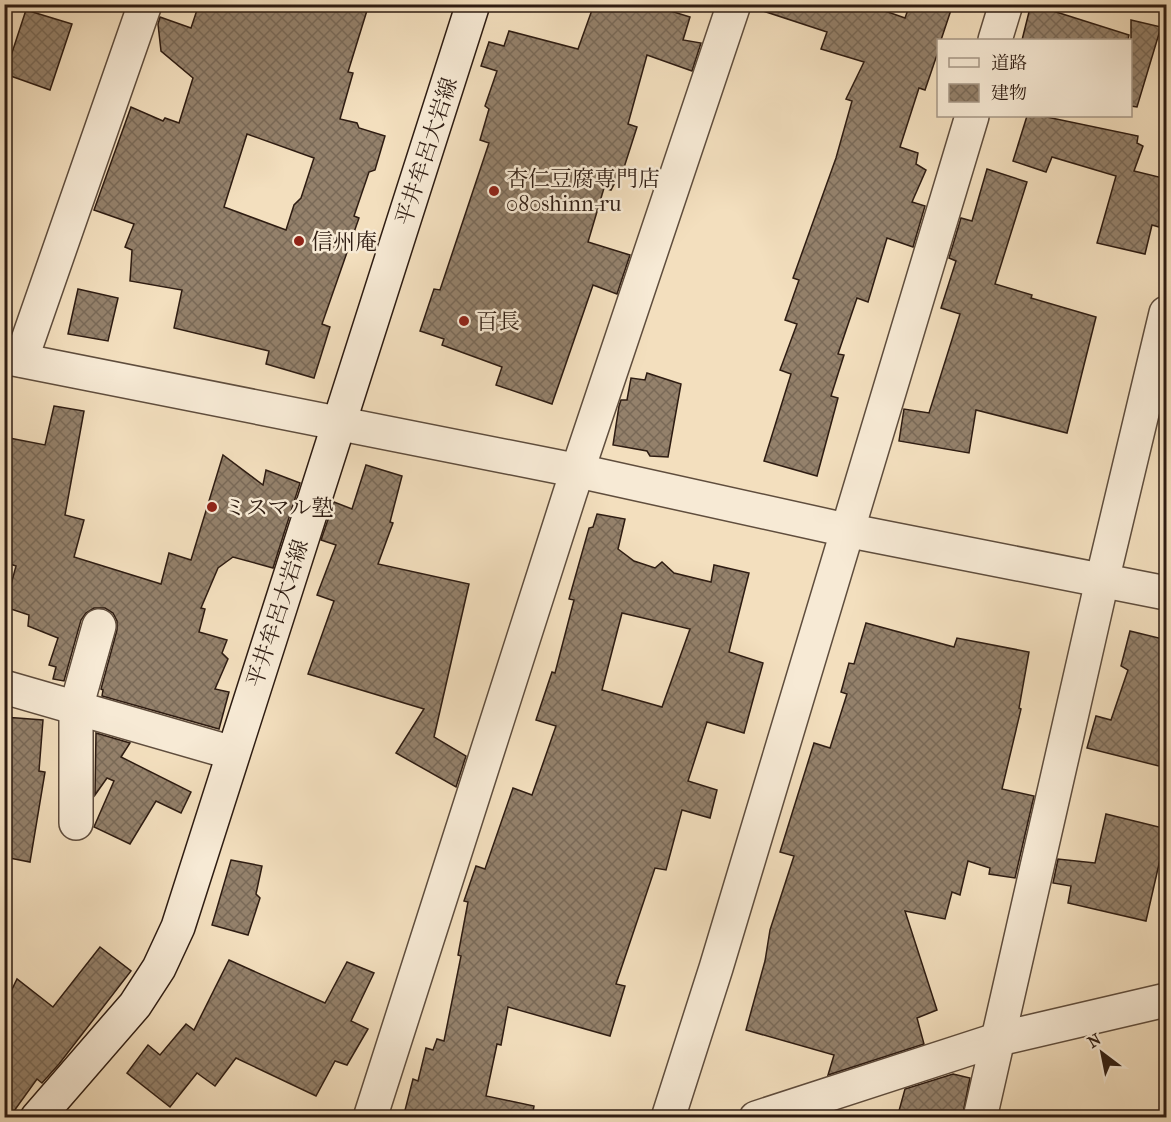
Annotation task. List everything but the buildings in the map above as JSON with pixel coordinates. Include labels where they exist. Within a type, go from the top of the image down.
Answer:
[{"type":"street","points":[[145,4],[13,358],[579,471],[846,530],[1167,592]]},
{"type":"street","name":"平井牟呂大岩線","points":[[37,1118],[135,1005],[159,968],[178,927],[473,4]]},
{"type":"street","points":[[370,1118],[579,471],[734,4]]},
{"type":"street","points":[[995,39],[1006,4]]},
{"type":"street","points":[[668,1118],[719,957],[972,117]]},
{"type":"street","points":[[980,1118],[1102,581],[1167,314]]},
{"type":"street","points":[[76,823],[76,708],[99,626]]},
{"type":"street","points":[[4,687],[233,753]]},
{"type":"street","points":[[756,1118],[999,1039],[1167,1000]]},
{"type":"place","name":"杏仁豆腐専門店 080shinn-ru","points":[[494,191]]},
{"type":"place","name":"信州庵","points":[[299,241]]},
{"type":"place","name":"百長","points":[[464,321]]},
{"type":"place","name":"ミスマル塾","points":[[212,507]]}]
